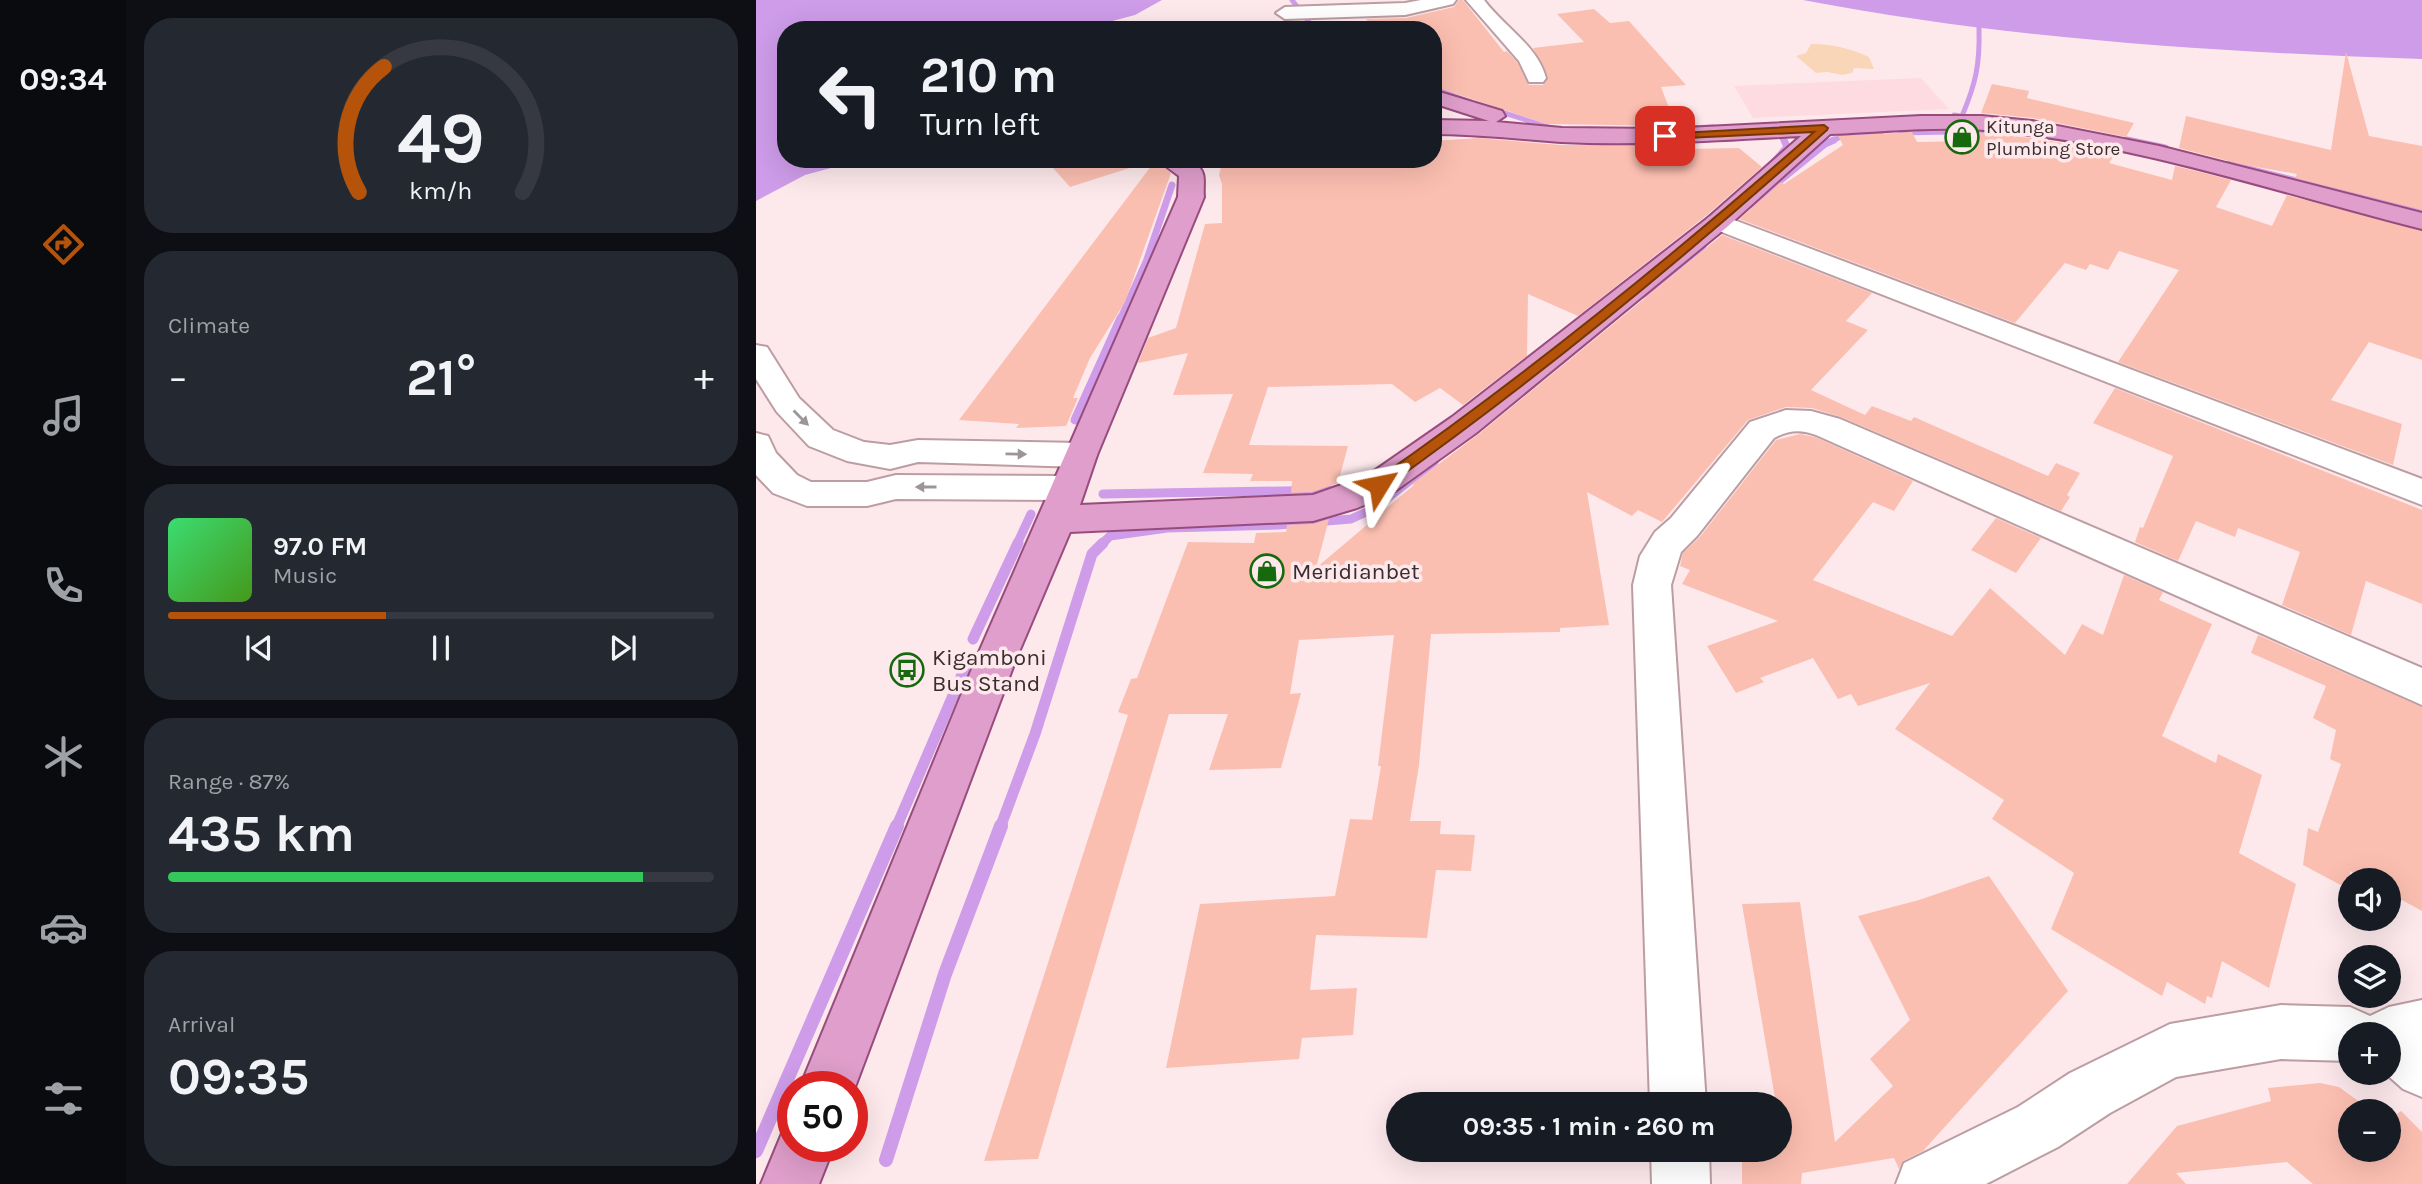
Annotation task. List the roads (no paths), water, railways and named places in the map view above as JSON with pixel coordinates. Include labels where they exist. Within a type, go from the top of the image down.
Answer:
[{"type":"main road","points":[[1442,99],[1562,135]]},
{"type":"main road","points":[[1442,127],[1476,127],[1562,135],[1665,136],[1922,123],[1982,123],[2032,128],[2159,153],[2422,221]]},
{"type":"main road","points":[[1063,504],[1313,508],[1379,485],[1464,425],[1718,222],[1824,128]]},
{"type":"main road","points":[[834,1071],[996,659],[1191,197],[1189,168]]},
{"type":"main road","points":[[790,1184],[799,1162]]},
{"type":"street","points":[[1285,13],[1405,9],[1447,0]]},
{"type":"street","points":[[1475,0],[1490,22],[1525,51],[1536,69],[1536,78]]},
{"type":"street","points":[[1718,222],[2422,492]]},
{"type":"street","points":[[758,369],[788,405],[821,438],[859,453],[890,457],[918,452],[1080,455]]},
{"type":"street","points":[[1677,1092],[1652,584],[1659,556],[1668,542],[1684,527],[1762,430],[1772,423],[1799,419],[1828,427],[2422,687]]},
{"type":"street","points":[[756,444],[760,458],[785,484],[807,494],[867,494],[897,487],[1063,504]]},
{"type":"street","points":[[2401,1031],[2422,1027]]},
{"type":"street","points":[[1925,1184],[2038,1127],[2091,1093],[2170,1051],[2281,1032],[2338,1034]]},
{"type":"street","points":[[2401,1051],[2422,1070]]},
{"type":"street","points":[[1680,1162],[1681,1184]]},
{"type":"waterway","points":[[1292,0],[1308,21]]},
{"type":"waterway","points":[[1962,116],[1976,73],[1979,28]]},
{"type":"waterway","points":[[1442,91],[1471,102]]},
{"type":"waterway","points":[[1492,109],[1554,129]]},
{"type":"waterway","points":[[1954,115],[1975,118]]},
{"type":"waterway","points":[[1629,130],[1714,127]]},
{"type":"waterway","points":[[1900,133],[2000,131]]},
{"type":"waterway","points":[[1830,142],[1847,134],[1881,134]]},
{"type":"waterway","points":[[1779,135],[1784,140]]},
{"type":"waterway","points":[[1773,163],[1787,147],[1784,140]]},
{"type":"waterway","points":[[1750,205],[1825,144],[1834,140]]},
{"type":"waterway","points":[[2126,140],[2135,142]]},
{"type":"waterway","points":[[2127,140],[2165,148]]},
{"type":"waterway","points":[[2228,164],[2422,212]]},
{"type":"waterway","points":[[1120,320],[1146,262],[1172,185]]},
{"type":"waterway","points":[[1630,302],[1644,294],[1703,246]]},
{"type":"waterway","points":[[1075,420],[1121,318]]},
{"type":"waterway","points":[[1000,828],[1035,734],[1092,554],[1110,536],[1167,528],[1278,525],[1351,519],[1373,509],[1434,462]]},
{"type":"waterway","points":[[1103,494],[1338,490]]},
{"type":"waterway","points":[[1017,544],[1031,514]]},
{"type":"waterway","points":[[973,639],[1018,543]]},
{"type":"waterway","points":[[896,828],[964,670]]},
{"type":"waterway","points":[[756,1151],[897,826]]},
{"type":"waterway","points":[[886,1160],[945,974],[1001,826]]},
{"type":"place","name":"Kitunga Plumbing Store","points":[[1962,137]]},
{"type":"place","name":"Meridianbet","points":[[1267,571]]},
{"type":"place","name":"Kigamboni Bus Stand","points":[[907,670]]}]
